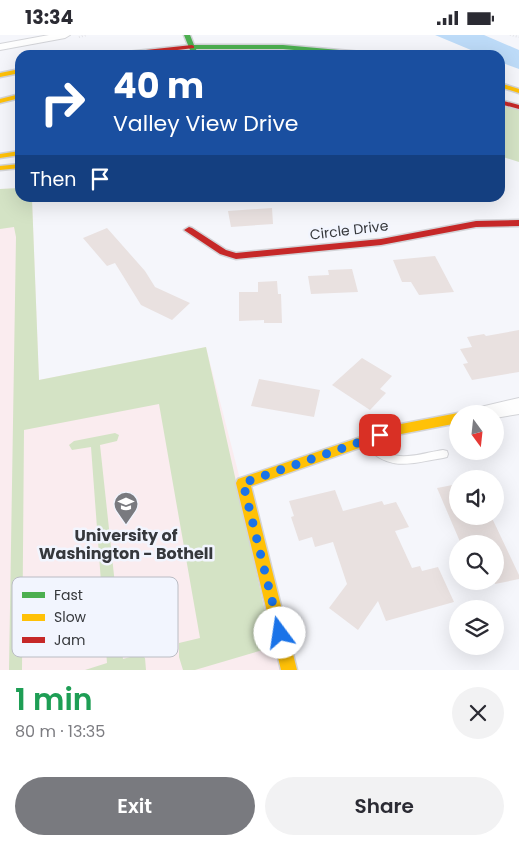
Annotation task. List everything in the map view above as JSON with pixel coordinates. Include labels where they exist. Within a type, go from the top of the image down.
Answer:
[{"type":"main road","points":[[187,35],[194,50]]},
{"type":"main road","points":[[207,50],[273,45],[335,50]]},
{"type":"main road","points":[[0,75],[15,72]]},
{"type":"main road","points":[[0,84],[15,81]]},
{"type":"main road","points":[[0,89],[15,86]]},
{"type":"main road","points":[[505,87],[519,91]]},
{"type":"main road","points":[[505,96],[519,100]]},
{"type":"main road","points":[[0,101],[15,97]]},
{"type":"main road","points":[[505,103],[519,107]]},
{"type":"main road","points":[[0,156],[15,154]]},
{"type":"main road","points":[[0,168],[15,166]]},
{"type":"main road","name":"Circle Drive","points":[[189,230],[222,252],[236,256],[381,242],[476,223],[519,223]]},
{"type":"main road","points":[[290,670],[243,483],[396,430],[449,420]]},
{"type":"street","points":[[0,47],[65,35]]},
{"type":"street","points":[[504,409],[519,406]]},
{"type":"lane","points":[[365,441],[376,453],[393,461],[443,455]]},
{"type":"path","points":[[510,35],[519,37]]},
{"type":"shaded area","name":"University of Washington - Bothell","points":[[15,188],[15,202],[32,202],[39,380],[206,347],[289,670],[0,670],[0,189]]},
{"type":"green space","points":[[505,103],[519,107],[519,162],[505,158]]},
{"type":"green space","points":[[15,188],[15,202],[32,202],[39,380],[206,347],[273,647],[195,670],[183,670],[179,657],[179,643],[200,638],[159,404],[24,430],[23,577],[12,577],[12,657],[22,657],[22,670],[9,670],[16,237],[14,227],[0,229],[0,189]]},
{"type":"green space","points":[[115,433],[119,435],[117,441],[100,445],[114,577],[101,577],[91,447],[72,450],[69,445],[74,441]]},
{"type":"green space","points":[[107,657],[123,657],[123,659],[144,657],[146,670],[85,670],[107,663]]},
{"type":"water","points":[[435,35],[484,35],[519,50],[519,69],[505,64],[505,50],[471,50]]},
{"type":"building","points":[[272,208],[273,224],[231,227],[228,211]]},
{"type":"building","points":[[107,228],[145,271],[155,287],[190,303],[172,320],[141,305],[115,263],[107,266],[83,238]]},
{"type":"building","points":[[435,256],[454,292],[419,295],[411,282],[402,282],[393,260]]},
{"type":"building","points":[[352,269],[358,292],[311,294],[308,276],[329,275],[328,270]]},
{"type":"building","points":[[277,281],[278,294],[281,294],[282,323],[264,323],[264,320],[239,321],[239,292],[258,292],[258,282]]},
{"type":"building","points":[[519,330],[519,372],[472,380],[463,364],[468,363],[460,349],[472,347],[467,337],[484,334],[486,336]]},
{"type":"building","points":[[362,358],[392,376],[380,389],[386,393],[370,410],[332,385]]},
{"type":"building","points":[[259,379],[320,390],[314,417],[251,406]]},
{"type":"building","points":[[449,486],[449,516],[437,488]]},
{"type":"building","points":[[335,490],[343,511],[382,501],[384,505],[396,502],[409,527],[395,531],[412,568],[420,566],[422,571],[438,567],[453,600],[449,600],[449,603],[386,621],[378,601],[358,630],[329,608],[347,584],[333,542],[315,547],[312,537],[299,541],[291,517],[294,516],[289,501]]},
{"type":"building","points":[[453,525],[495,525],[500,535],[457,535]]},
{"type":"building","points":[[504,543],[519,575],[519,579],[504,582]]},
{"type":"traffic: fast","points":[[187,35],[193,50]]},
{"type":"traffic: fast","points":[[192,47],[283,47],[317,50]]},
{"type":"traffic: slow","points":[[0,75],[15,72]]},
{"type":"traffic: slow","points":[[505,87],[519,91]]},
{"type":"traffic: slow","points":[[0,101],[15,97]]},
{"type":"traffic: slow","points":[[0,156],[15,154]]},
{"type":"traffic: slow","points":[[0,168],[15,166]]},
{"type":"traffic: slow","points":[[289,670],[243,483],[396,430],[449,420]]},
{"type":"traffic: jam","points":[[164,50],[192,47]]},
{"type":"traffic: jam","points":[[505,103],[519,107]]},
{"type":"traffic: jam","points":[[189,230],[223,252],[236,256],[381,242],[476,224],[519,223]]},
{"type":"place","name":"University of Washington - Bothell","points":[[126,525]]},
{"type":"route","points":[[280,633],[243,483],[380,435]]}]
